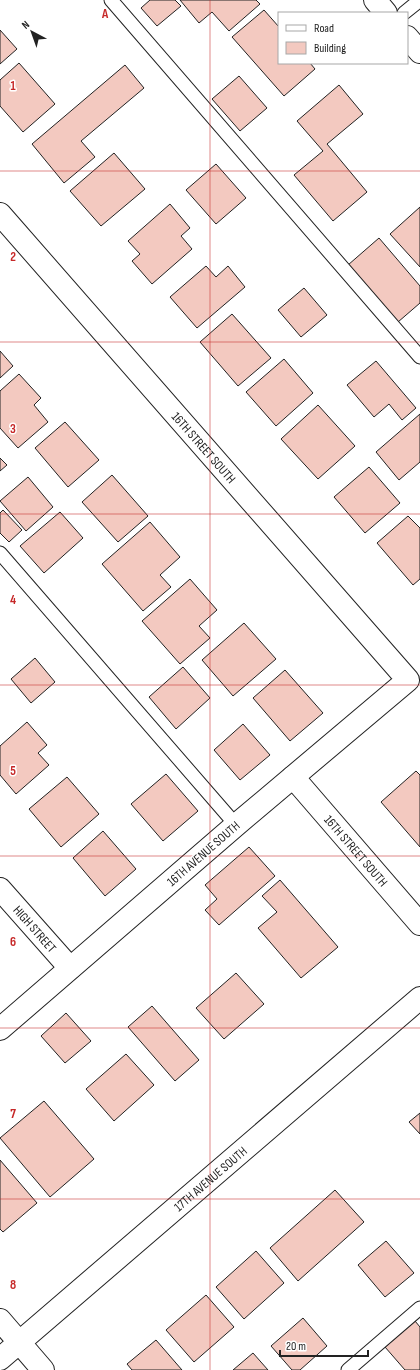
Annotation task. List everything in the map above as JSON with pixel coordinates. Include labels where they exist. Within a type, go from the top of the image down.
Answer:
[{"type":"street","points":[[375,0],[385,12]]},
{"type":"street","points":[[408,38],[420,52]]},
{"type":"street","name":"16TH STREET SOUTH","points":[[0,214],[414,680]]},
{"type":"street","name":"16TH AVENUE SOUTH","points":[[0,1029],[236,825],[414,680]]},
{"type":"street","name":"16TH STREET SOUTH","points":[[294,777],[420,924]]},
{"type":"street","name":"HIGH STREET","points":[[0,889],[70,968]]},
{"type":"street","name":"17TH AVENUE SOUTH","points":[[0,1359],[420,998]]},
{"type":"street","points":[[0,1320],[43,1370]]},
{"type":"lane","points":[[111,0],[420,357]]},
{"type":"lane","points":[[405,12],[420,0]]},
{"type":"lane","points":[[0,553],[236,825]]},
{"type":"lane","points":[[348,1370],[420,1308]]},
{"type":"building","points":[[150,0],[175,0],[181,6],[157,26],[141,8]]},
{"type":"building","points":[[180,0],[256,0],[260,4],[229,31],[212,12],[199,23]]},
{"type":"building","points":[[264,10],[278,26],[278,64],[311,64],[315,69],[284,96],[232,37]]},
{"type":"building","points":[[0,30],[17,49],[0,64]]},
{"type":"building","points":[[19,63],[55,104],[23,132],[0,106],[0,80]]},
{"type":"building","points":[[125,65],[144,88],[81,141],[95,157],[64,183],[32,144]]},
{"type":"building","points":[[239,76],[267,108],[240,131],[212,99]]},
{"type":"building","points":[[339,85],[363,114],[327,144],[367,192],[333,221],[294,175],[323,151],[297,121]]},
{"type":"building","points":[[114,153],[145,189],[101,226],[70,191]]},
{"type":"building","points":[[216,164],[246,198],[216,224],[186,190]]},
{"type":"building","points":[[170,204],[190,228],[181,236],[192,249],[152,284],[132,261],[140,254],[128,241]]},
{"type":"building","points":[[420,207],[420,267],[390,234]]},
{"type":"building","points":[[379,238],[420,286],[420,303],[398,322],[348,265]]},
{"type":"building","points":[[206,266],[216,277],[228,266],[245,287],[197,328],[170,297]]},
{"type":"building","points":[[304,288],[327,315],[301,337],[278,310]]},
{"type":"building","points":[[232,314],[271,358],[238,386],[200,342]]},
{"type":"building","points":[[0,351],[13,366],[0,378]]},
{"type":"building","points":[[284,359],[313,393],[276,426],[246,392]]},
{"type":"building","points":[[376,361],[416,408],[402,420],[389,404],[374,417],[347,385]]},
{"type":"building","points":[[19,374],[41,398],[34,405],[48,422],[18,448],[0,428],[0,391]]},
{"type":"building","points":[[318,405],[355,446],[318,479],[281,439]]},
{"type":"building","points":[[420,414],[420,462],[399,480],[376,452]]},
{"type":"building","points":[[65,422],[99,460],[68,487],[35,448]]},
{"type":"building","points":[[0,458],[7,465],[0,471]]},
{"type":"building","points":[[369,467],[400,503],[365,533],[334,497]]},
{"type":"building","points":[[112,475],[148,516],[118,542],[82,502]]},
{"type":"building","points":[[28,477],[53,507],[26,531],[0,501]]},
{"type":"building","points":[[3,510],[22,530],[9,542],[0,533],[0,513]]},
{"type":"building","points":[[60,512],[83,538],[44,573],[20,546]]},
{"type":"building","points":[[408,516],[420,528],[420,579],[413,585],[377,543]]},
{"type":"building","points":[[150,522],[180,557],[160,575],[171,587],[143,611],[102,564]]},
{"type":"building","points":[[190,579],[217,610],[199,626],[210,638],[180,664],[142,621]]},
{"type":"building","points":[[244,623],[276,659],[233,696],[202,660]]},
{"type":"building","points":[[35,658],[55,682],[31,703],[11,679]]},
{"type":"building","points":[[183,667],[210,698],[176,729],[149,697]]},
{"type":"building","points":[[285,670],[323,713],[290,741],[253,698]]},
{"type":"building","points":[[27,722],[47,745],[38,753],[49,765],[16,794],[0,775],[0,746]]},
{"type":"building","points":[[243,724],[270,755],[240,780],[214,750]]},
{"type":"building","points":[[416,771],[420,775],[420,847],[381,802]]},
{"type":"building","points":[[166,774],[198,811],[163,841],[131,804]]},
{"type":"building","points":[[67,777],[99,814],[61,847],[29,809]]},
{"type":"building","points":[[103,831],[136,869],[105,896],[73,858]]},
{"type":"building","points":[[249,847],[275,876],[219,925],[205,910],[217,899],[205,885]]},
{"type":"building","points":[[280,880],[338,947],[301,978],[258,928],[277,912],[262,896]]},
{"type":"building","points":[[236,973],[264,1004],[224,1039],[196,1008]]},
{"type":"building","points":[[152,1006],[199,1060],[175,1081],[128,1027]]},
{"type":"building","points":[[66,1013],[91,1041],[65,1063],[41,1036]]},
{"type":"building","points":[[126,1054],[154,1085],[114,1121],[86,1089]]},
{"type":"building","points":[[44,1101],[94,1159],[50,1197],[0,1138]]},
{"type":"building","points":[[420,1113],[420,1134],[409,1122]]},
{"type":"building","points":[[0,1160],[37,1203],[3,1232],[0,1229]]},
{"type":"building","points":[[335,1190],[364,1222],[298,1281],[270,1248]]},
{"type":"building","points":[[386,1241],[414,1273],[385,1297],[358,1265]]},
{"type":"building","points":[[256,1251],[284,1283],[244,1319],[216,1287]]},
{"type":"building","points":[[206,1295],[234,1327],[194,1362],[166,1330]]},
{"type":"building","points":[[303,1318],[327,1346],[300,1370],[292,1370],[271,1346]]},
{"type":"building","points":[[415,1321],[420,1327],[420,1370],[405,1370],[385,1347]]},
{"type":"building","points":[[156,1340],[182,1370],[132,1370],[127,1364]]},
{"type":"building","points":[[253,1353],[268,1370],[233,1370]]}]
